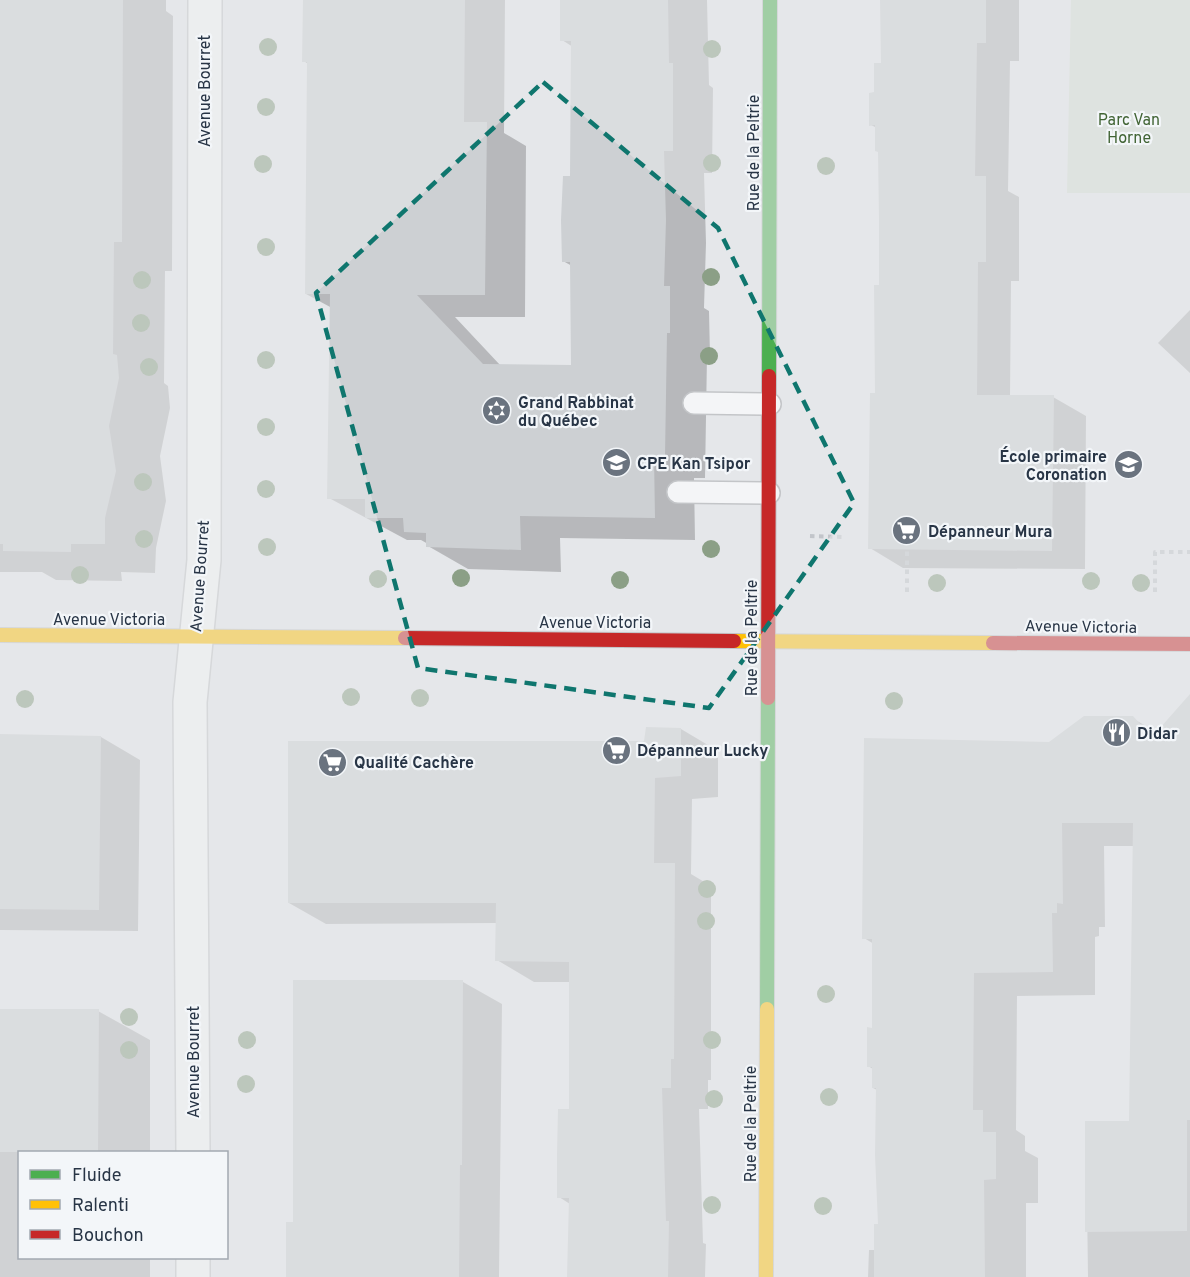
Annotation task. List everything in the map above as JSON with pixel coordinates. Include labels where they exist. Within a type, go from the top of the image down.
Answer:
[{"type":"street","name":"Avenue Bourret","points":[[193,1151],[190,702],[204,560],[205,0]]},
{"type":"street","name":"Rue de la Peltrie","points":[[766,1277],[770,0]]},
{"type":"street","name":"Avenue Victoria","points":[[0,635],[1190,644]]},
{"type":"street","points":[[193,1259],[193,1277]]},
{"type":"lane","points":[[694,403],[770,404]]},
{"type":"lane","points":[[678,492],[769,493]]},
{"type":"path","points":[[810,536],[843,537]]},
{"type":"path","points":[[907,549],[907,592]]},
{"type":"path","points":[[1155,592],[1155,552],[1190,552]]},
{"type":"highlighted area","points":[[543,82],[718,228],[854,503],[709,708],[418,668],[316,293]]},
{"type":"green space","name":"Parc Van Horne","points":[[1071,0],[1190,0],[1190,193],[1067,193]]},
{"type":"building","points":[[0,0],[123,0],[122,242],[114,242],[113,354],[117,355],[119,378],[109,426],[116,471],[105,518],[105,544],[71,544],[71,552],[3,551],[3,544],[0,544]]},
{"type":"building","points":[[303,0],[465,0],[464,122],[487,122],[485,295],[417,295],[483,364],[571,365],[570,262],[562,262],[561,220],[563,176],[570,176],[571,41],[560,41],[560,0],[668,0],[669,63],[673,63],[673,151],[664,151],[666,220],[664,286],[670,286],[670,333],[667,333],[665,456],[654,456],[655,518],[520,516],[521,550],[426,547],[426,533],[404,532],[403,518],[365,518],[365,499],[327,499],[330,294],[305,294],[307,62],[302,62]]},
{"type":"building","points":[[880,0],[986,0],[986,43],[977,43],[975,176],[986,176],[986,262],[978,262],[977,395],[1054,395],[1052,551],[868,549],[870,393],[875,393],[874,285],[879,285],[878,152],[875,151],[875,125],[869,126],[869,93],[874,92],[874,63],[881,63]]},
{"type":"building","points":[[1190,694],[1190,1120],[1187,1120],[1187,1231],[1085,1232],[1085,1121],[1129,1121],[1133,823],[1062,823],[1063,904],[1057,903],[1057,913],[1052,913],[1053,972],[974,973],[973,1110],[983,1110],[983,1132],[996,1132],[996,1179],[984,1180],[985,1277],[874,1277],[874,1224],[878,1224],[875,1155],[876,1088],[872,1088],[872,1067],[867,1067],[867,1027],[872,1028],[872,939],[862,939],[864,738],[1049,742],[1084,716],[1133,716],[1152,737]]},
{"type":"building","points":[[646,727],[681,728],[681,776],[655,778],[654,863],[675,863],[674,1059],[671,1059],[671,1088],[662,1088],[666,1221],[669,1221],[668,1277],[567,1277],[569,1198],[557,1198],[557,1154],[558,1109],[569,1109],[569,962],[495,961],[496,903],[288,903],[288,741],[644,741]]},
{"type":"building","points":[[0,734],[101,736],[99,910],[0,909]]},
{"type":"building","points":[[293,980],[463,980],[459,1277],[286,1277],[286,1222],[293,1222]]},
{"type":"building","points":[[0,1009],[99,1009],[98,1151],[0,1152]]},
{"type":"traffic: fast","points":[[769,376],[770,0]]},
{"type":"traffic: fast","points":[[767,1009],[768,698]]},
{"type":"traffic: slow","points":[[0,635],[405,638]]},
{"type":"traffic: slow","points":[[734,641],[993,643]]},
{"type":"traffic: slow","points":[[766,1277],[767,1009]]},
{"type":"traffic: jam","points":[[768,698],[769,376]]},
{"type":"traffic: jam","points":[[405,638],[734,641]]},
{"type":"traffic: jam","points":[[993,643],[1190,644]]},
{"type":"place","name":"Grand Rabbinat du Québec","points":[[497,411]]},
{"type":"place","name":"CPE Kan Tsipor","points":[[616,463]]},
{"type":"place","name":"École primaire Coronation","points":[[1128,465]]},
{"type":"place","name":"Dépanneur Mura","points":[[907,531]]},
{"type":"place","name":"Didar","points":[[1116,733]]},
{"type":"place","name":"Dépanneur Lucky","points":[[616,750]]},
{"type":"place","name":"Qualité Cachère","points":[[333,762]]}]
